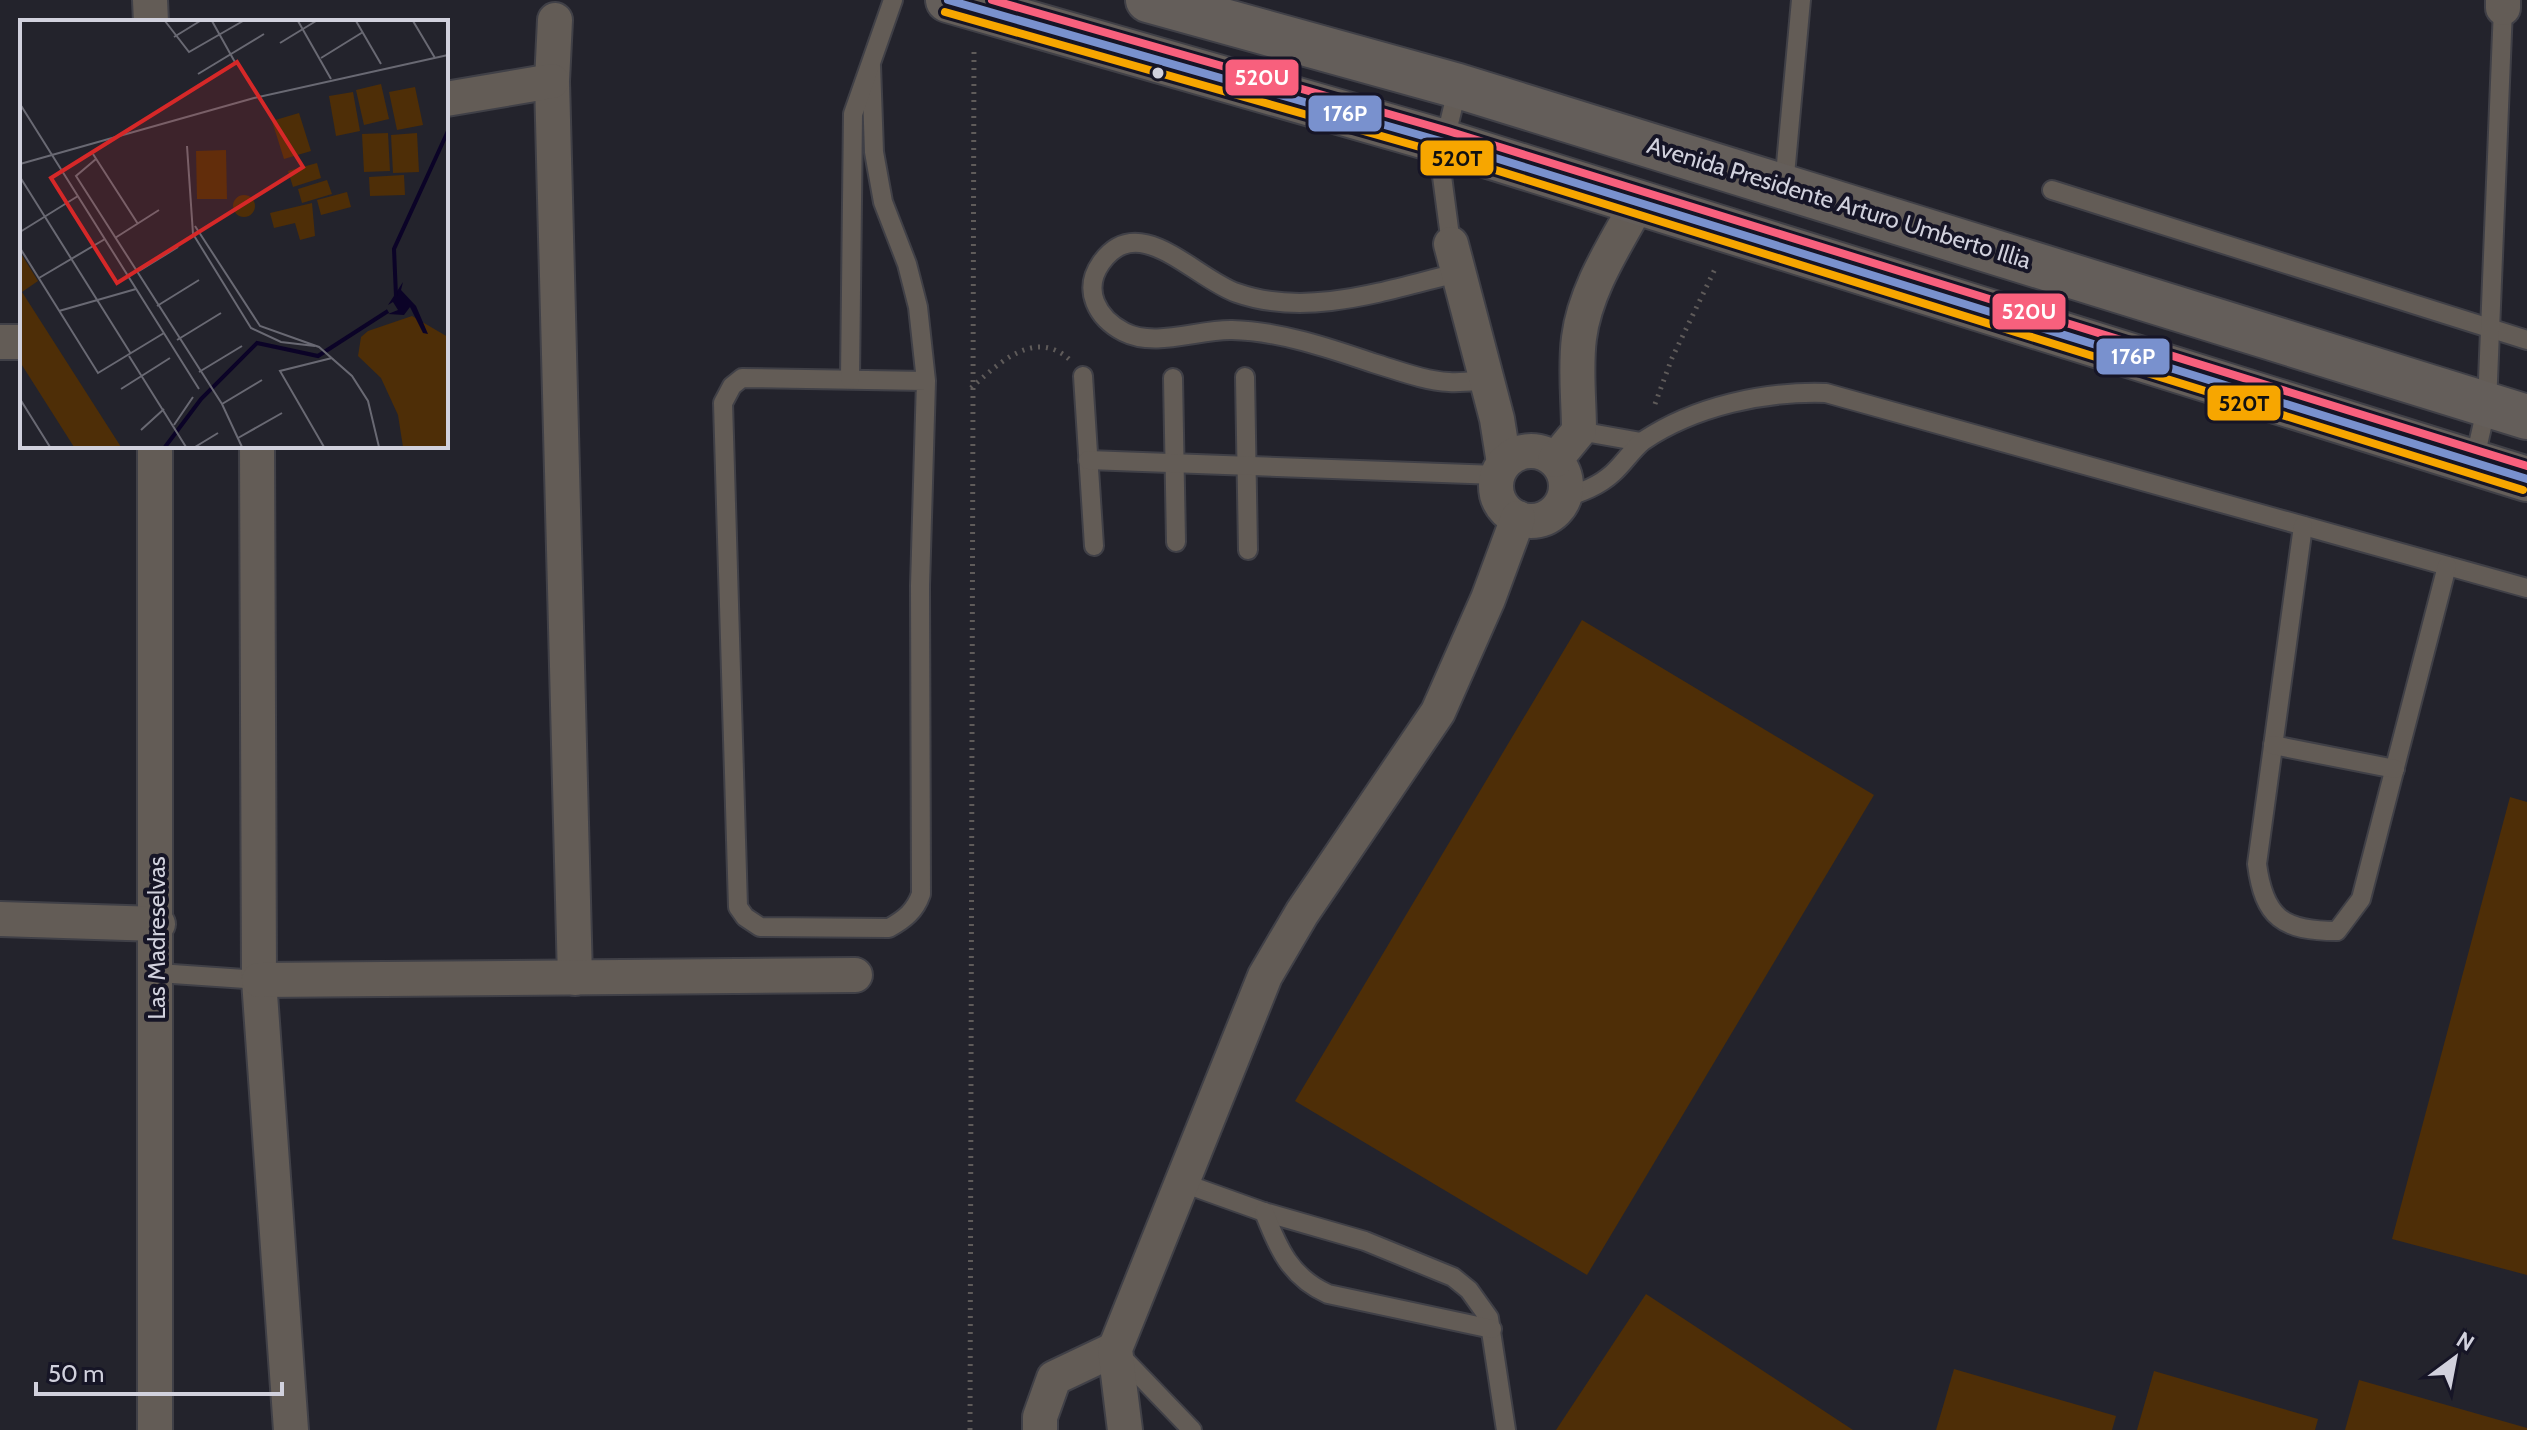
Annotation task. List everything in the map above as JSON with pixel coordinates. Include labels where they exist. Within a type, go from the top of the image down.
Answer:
[{"type":"main road","points":[[948,0],[1444,142],[2527,479]]},
{"type":"main road","name":"Avenida Presidente Arturo Umberto Illia","points":[[1148,0],[1458,86],[2507,411]]},
{"type":"street","points":[[150,0],[151,20]]},
{"type":"street","points":[[557,10],[552,81],[575,978]]},
{"type":"street","points":[[448,99],[552,81]]},
{"type":"street","points":[[1555,460],[1579,431],[1577,371],[1583,320],[1601,271],[1638,203]]},
{"type":"street","points":[[1454,259],[1486,380],[1500,469],[1497,496],[1508,513],[1518,518],[1540,520],[1550,515],[1564,498],[1566,478],[1555,460],[1535,451],[1523,451],[1500,469]]},
{"type":"street","name":"Las Madreselvas","points":[[155,448],[158,973],[155,1430]]},
{"type":"street","points":[[257,448],[259,980],[291,1430]]},
{"type":"street","points":[[1125,1430],[1115,1349],[1265,976],[1302,913],[1438,712],[1488,599],[1518,518]]},
{"type":"street","points":[[0,919],[158,924]]},
{"type":"street","points":[[259,980],[855,975]]},
{"type":"street","points":[[1040,1430],[1040,1417],[1054,1378],[1115,1349]]},
{"type":"lane","points":[[850,379],[853,114],[893,0]]},
{"type":"lane","points":[[1784,186],[1801,0]]},
{"type":"lane","points":[[2474,462],[2507,411],[2491,331],[2503,4]]},
{"type":"lane","points":[[871,65],[874,152],[883,202],[907,264],[918,307],[926,381],[920,586],[921,894],[917,906],[904,920],[889,928],[760,927],[745,917],[738,907],[723,403],[732,386],[742,378],[926,381]]},
{"type":"lane","points":[[1458,86],[1440,161],[1454,259],[1343,299],[1284,304],[1236,293],[1152,244],[1133,242],[1123,244],[1103,259],[1096,270],[1092,291],[1099,312],[1128,334],[1160,337],[1232,330],[1325,347],[1431,379],[1486,380]]},
{"type":"lane","points":[[2052,190],[2527,340]]},
{"type":"lane","points":[[1083,376],[1094,546]]},
{"type":"lane","points":[[1245,377],[1248,550]]},
{"type":"lane","points":[[1173,378],[1176,542]]},
{"type":"lane","points":[[1564,498],[1591,489],[1613,473],[1641,442],[1712,409],[1790,392],[1826,393],[2527,588]]},
{"type":"lane","points":[[1579,431],[1641,442]]},
{"type":"lane","points":[[1088,460],[1247,467],[1500,469]]},
{"type":"lane","points":[[2303,526],[2257,864],[2261,893],[2280,921],[2303,931],[2337,931],[2357,906],[2366,887],[2447,566]]},
{"type":"lane","points":[[2273,745],[2395,769]]},
{"type":"lane","points":[[158,973],[259,980]]},
{"type":"lane","points":[[1183,1183],[1264,1212],[1365,1241],[1453,1277],[1482,1306],[1492,1329],[1506,1430]]},
{"type":"lane","points":[[1264,1212],[1280,1253],[1311,1287],[1328,1294],[1492,1329]]},
{"type":"lane","points":[[1115,1349],[1192,1430]]},
{"type":"path","points":[[970,1430],[971,388],[975,82]]},
{"type":"path","points":[[1641,442],[1672,358],[1705,293]]},
{"type":"path","points":[[971,388],[1007,357],[1036,347],[1061,352],[1083,376]]},
{"type":"shaded area","points":[[1582,620],[1874,795],[1587,1275],[1295,1101]]},
{"type":"shaded area","points":[[2510,797],[2527,802],[2527,1275],[2392,1239]]},
{"type":"shaded area","points":[[1646,1294],[1853,1430],[1556,1430]]},
{"type":"shaded area","points":[[1954,1369],[2116,1416],[2112,1430],[1936,1430]]},
{"type":"shaded area","points":[[2154,1371],[2318,1419],[2315,1430],[2137,1430]]},
{"type":"shaded area","points":[[2359,1380],[2527,1428],[2527,1430],[2345,1430]]},
{"type":"transit line","name":"176P","points":[[948,0],[1444,142],[2527,479]]},
{"type":"transit line","name":"520U","points":[[992,0],[1448,131],[2527,466]]},
{"type":"transit line","name":"520T","points":[[945,12],[1441,153],[2523,490]]}]
